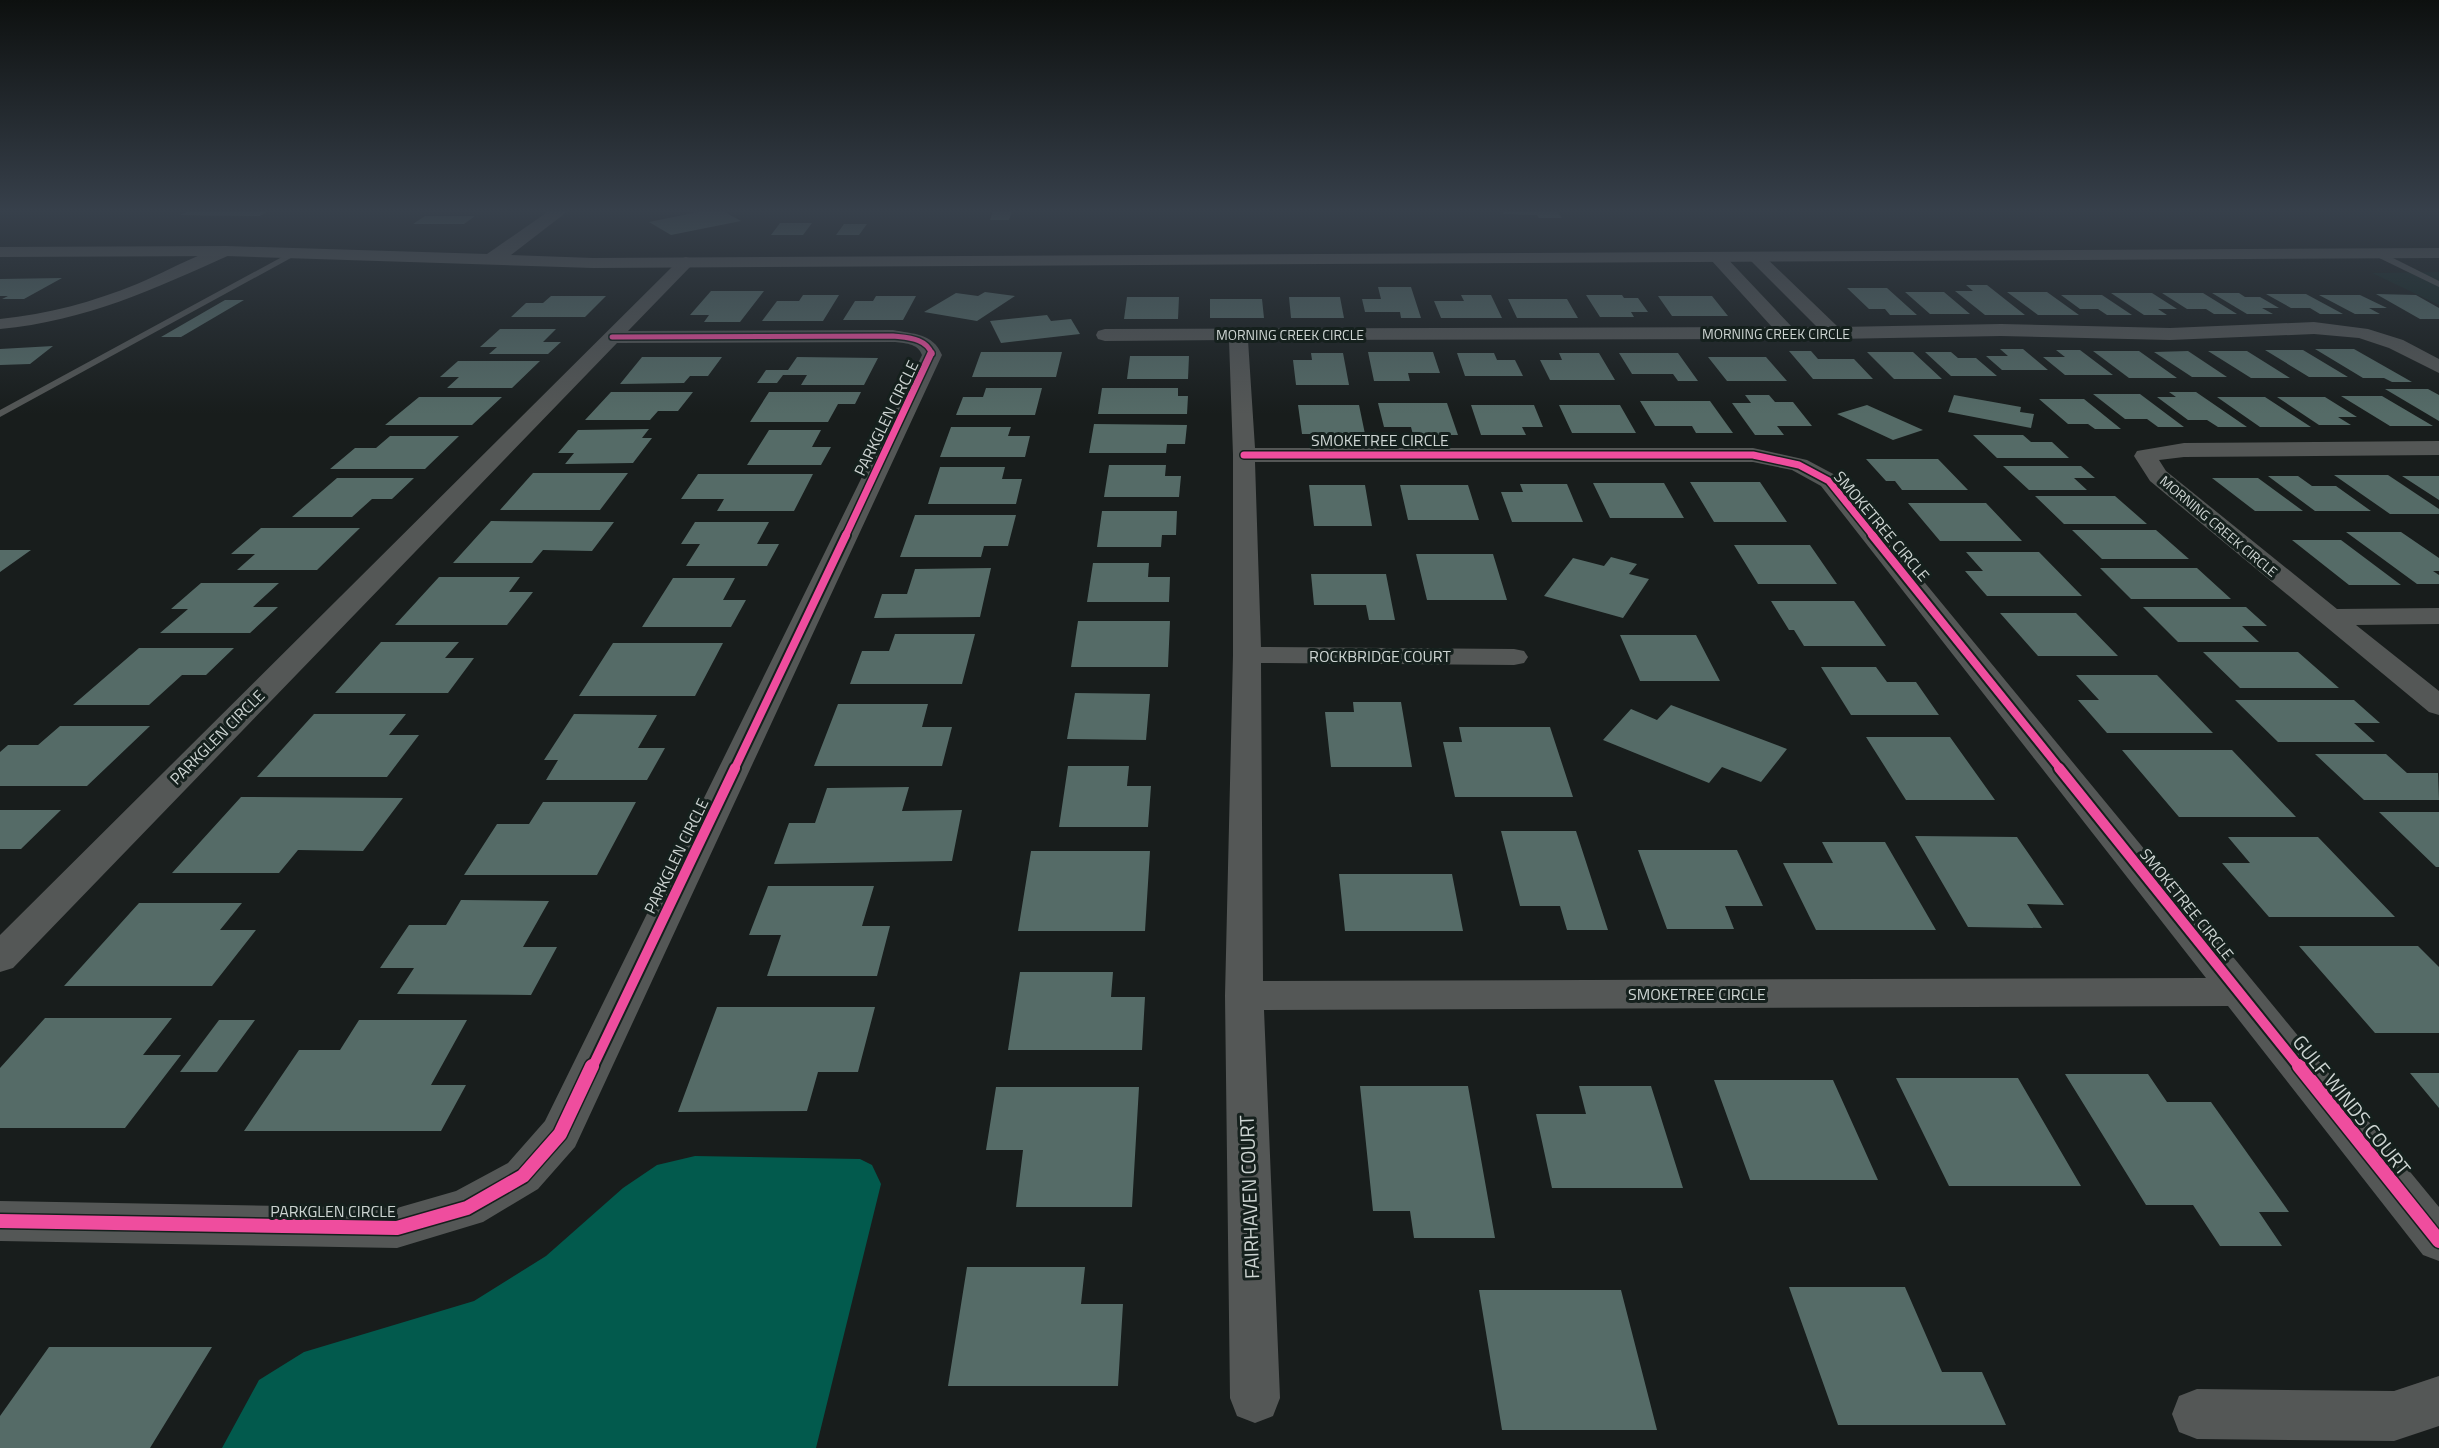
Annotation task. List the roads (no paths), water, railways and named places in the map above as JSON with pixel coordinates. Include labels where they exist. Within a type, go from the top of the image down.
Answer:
[{"type":"street","points":[[0,324],[43,320],[102,306],[164,279]]},
{"type":"street","name":"PARKGLEN CIRCLE","points":[[0,958],[670,279]]},
{"type":"street","points":[[1737,279],[1787,333]]},
{"type":"street","points":[[1778,279],[1833,333]]},
{"type":"street","name":"MORNING CREEK CIRCLE","points":[[1105,335],[1833,333],[2001,330],[2170,334],[2314,328],[2361,333],[2387,342],[2439,367]]},
{"type":"street","points":[[1238,334],[1244,455],[1247,655],[1244,996]]},
{"type":"street","name":"PARKGLEN CIRCLE","points":[[0,1221],[397,1228],[467,1208],[523,1176],[560,1134],[932,355],[929,346],[919,340],[893,336],[612,337]]},
{"type":"street","name":"MORNING CREEK CIRCLE","points":[[2328,617],[2157,476],[2145,456],[2184,450],[2439,448]]},
{"type":"street","name":"SMOKETREE CIRCLE","points":[[1244,455],[1754,455],[1799,465],[1829,481],[2238,992]]},
{"type":"street","points":[[2328,617],[2439,616]]},
{"type":"street","points":[[2328,617],[2439,706]]},
{"type":"street","name":"ROCKBRIDGE COURT","points":[[1247,655],[1514,657]]},
{"type":"street","name":"SMOKETREE CIRCLE","points":[[1244,996],[2238,992]]},
{"type":"street","name":"GULF WINDS COURT","points":[[2238,992],[2439,1241]]},
{"type":"street","name":"FAIRHAVEN COURT","points":[[1244,996],[1255,1398]]},
{"type":"street","points":[[2198,1414],[2394,1416],[2439,1401]]},
{"type":"lane","points":[[0,414],[249,279]]}]
